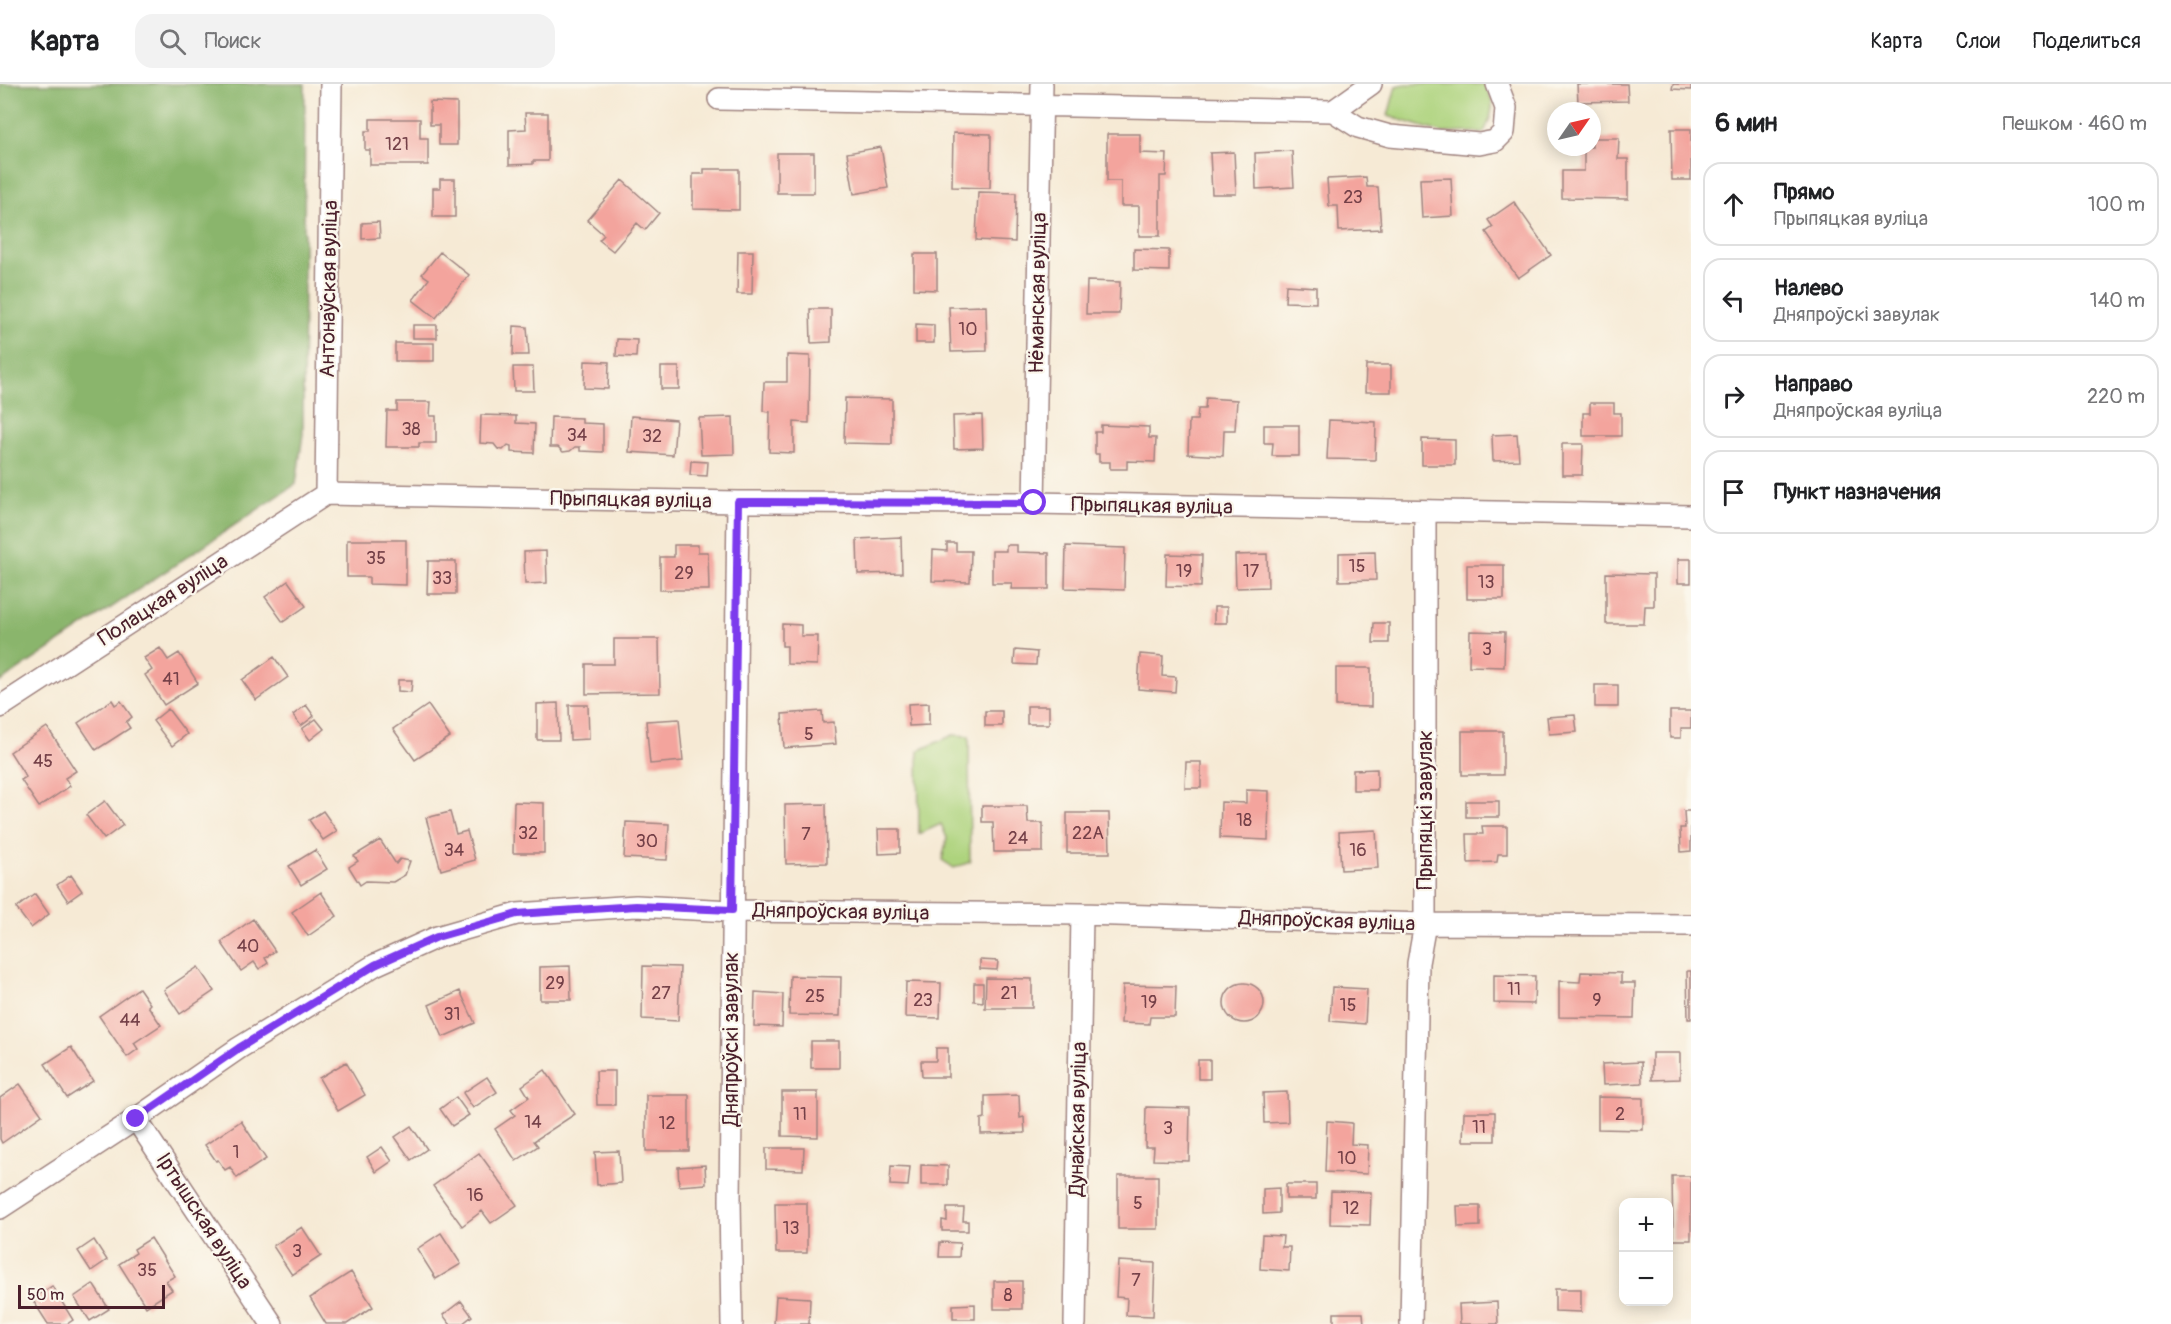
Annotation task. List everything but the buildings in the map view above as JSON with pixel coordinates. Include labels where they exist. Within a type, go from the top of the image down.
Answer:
[{"type":"street","name":"Антонаўская вуліца","points":[[326,494],[331,84]]},
{"type":"street","name":"Нёманская вуліца","points":[[1034,503],[1042,84]]},
{"type":"street","points":[[1333,111],[1371,84]]},
{"type":"street","points":[[719,99],[1333,111],[1358,127],[1390,136],[1479,144],[1495,141],[1504,132],[1506,108],[1497,84]]},
{"type":"street","name":"Прыпяцкая вуліца","points":[[326,494],[738,502],[1034,503],[1691,516]]},
{"type":"street","name":"Полацкая вуліца","points":[[0,707],[326,494]]},
{"type":"street","name":"Дняпроўскі завулак","points":[[732,1324],[730,1200],[732,910],[738,502]]},
{"type":"street","name":"Прыпяцкі завулак","points":[[1411,1324],[1418,963],[1425,924],[1425,512]]},
{"type":"street","name":"Дняпроўская вуліца","points":[[0,1208],[239,1048],[375,965],[437,937],[517,914],[636,906],[732,910],[1082,914],[1425,924],[1691,925]]},
{"type":"street","name":"Дунайская вуліца","points":[[1075,1324],[1082,914]]},
{"type":"street","name":"Іртышская вуліца","points":[[136,1119],[272,1324]]},
{"type":"green space","points":[[0,84],[305,84],[303,434],[296,484],[0,682]]},
{"type":"green space","points":[[1484,84],[1492,102],[1492,108],[1484,132],[1443,133],[1388,116],[1396,86]]},
{"type":"green space","points":[[953,735],[969,736],[970,862],[954,868],[942,860],[947,838],[941,824],[919,834],[918,751]]},
{"type":"route","points":[[136,1119],[239,1048],[375,965],[437,937],[517,914],[636,906],[732,910],[738,502],[1034,503]]}]
